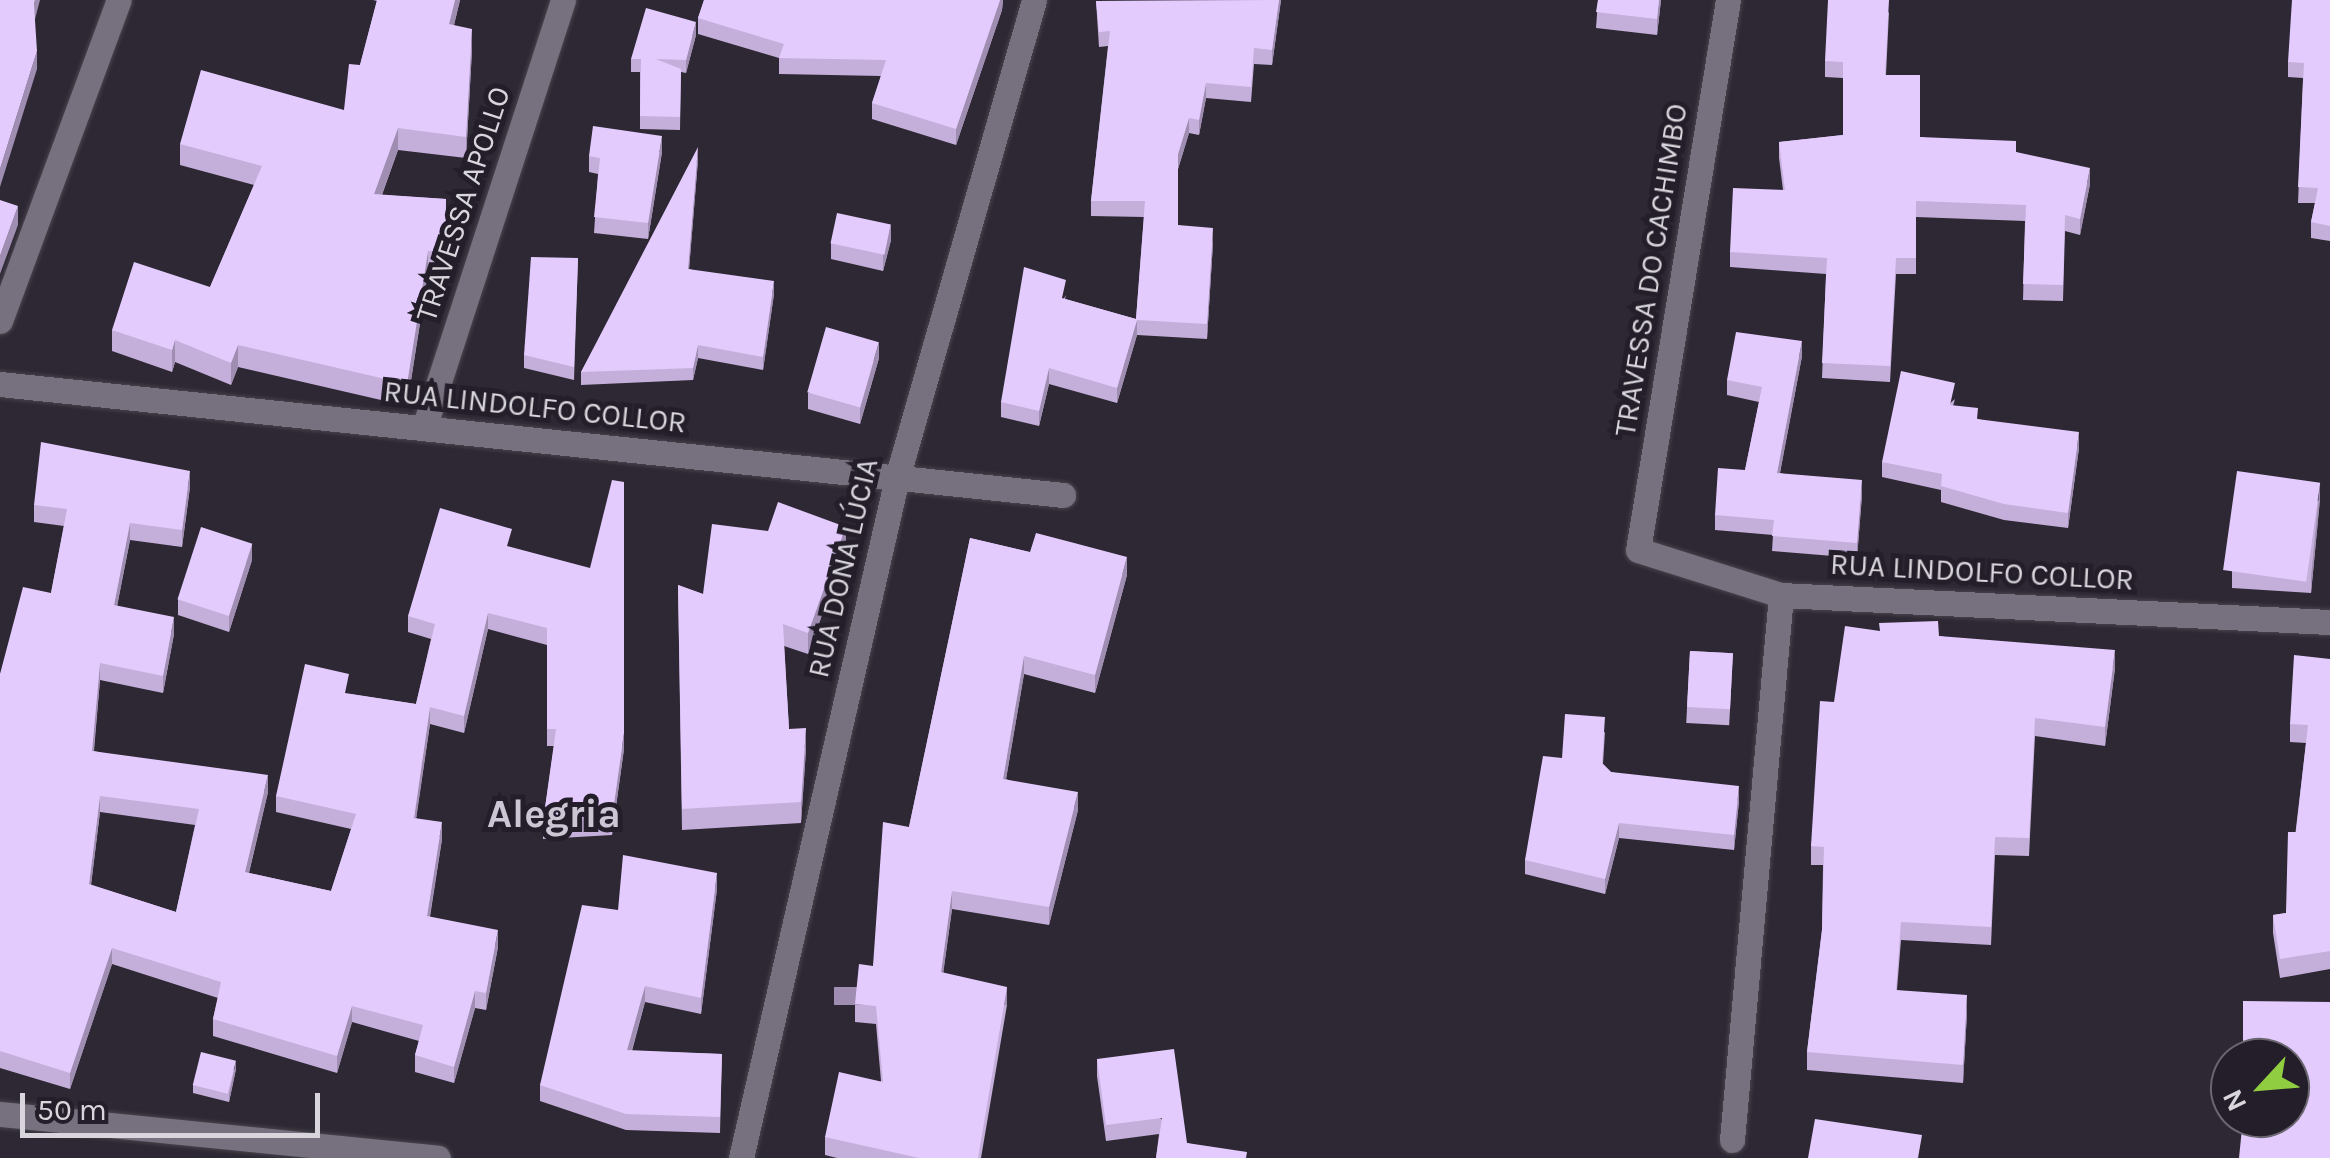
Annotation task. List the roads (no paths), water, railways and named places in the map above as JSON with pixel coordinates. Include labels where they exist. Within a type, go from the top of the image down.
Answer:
[{"type":"street","points":[[0,321],[119,0]]},
{"type":"street","name":"TRAVESSA APOLLO","points":[[424,428],[563,0]]},
{"type":"street","name":"RUA DONA LÚCIA","points":[[741,1158],[897,478],[1034,0]]},
{"type":"street","name":"TRAVESSA DO CACHIMBO","points":[[1638,550],[1728,0]]},
{"type":"street","name":"RUA LINDOLFO COLLOR","points":[[0,384],[1063,496]]},
{"type":"street","name":"RUA LINDOLFO COLLOR","points":[[1638,550],[1780,595],[2330,622]]},
{"type":"street","points":[[1732,1140],[1780,595]]},
{"type":"street","points":[[0,1114],[238,1147],[438,1158]]},
{"type":"district","name":"Alegria","points":[[554,814]]}]
